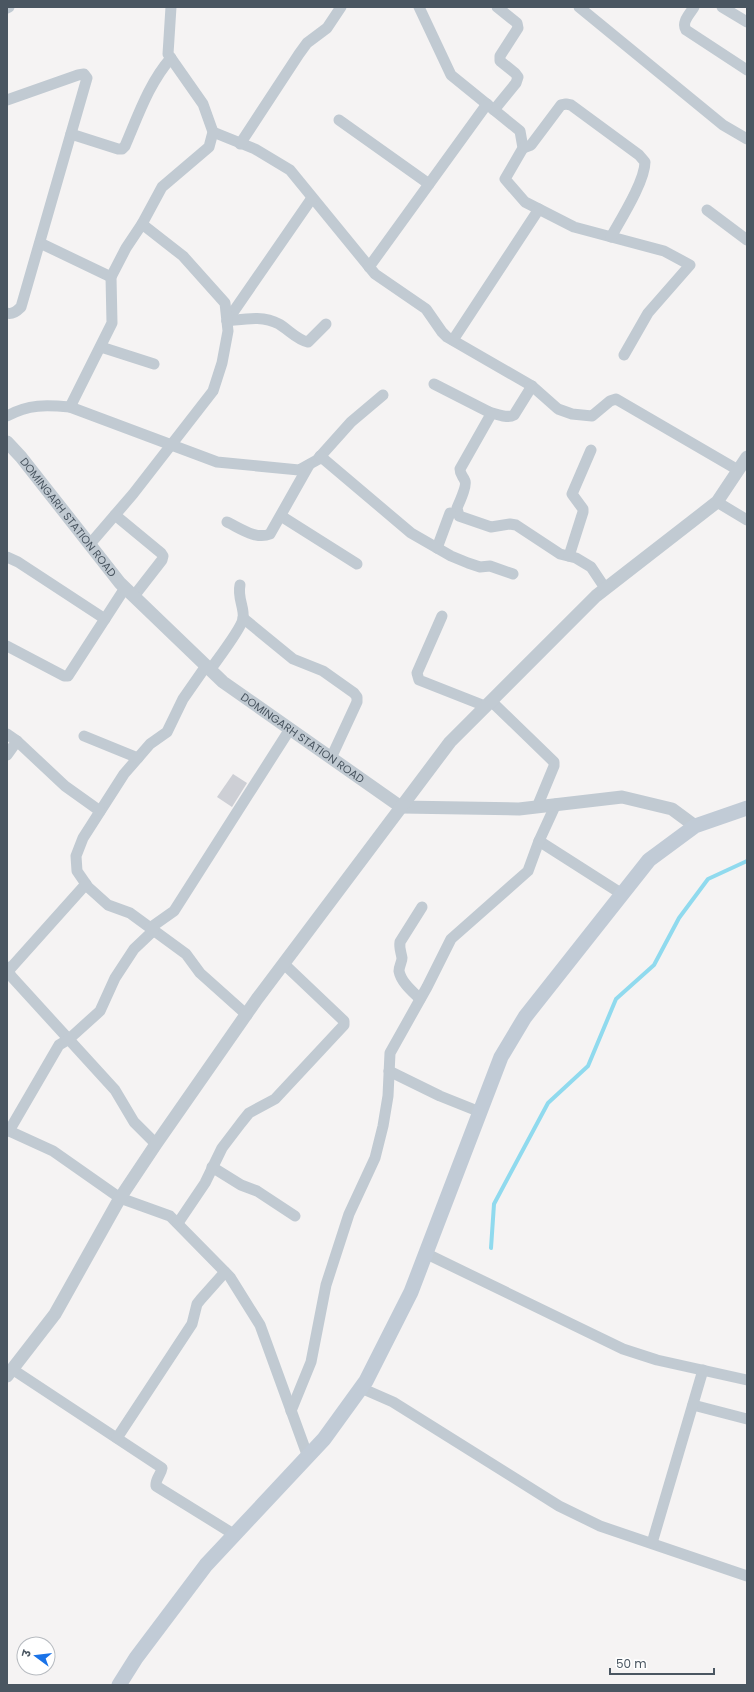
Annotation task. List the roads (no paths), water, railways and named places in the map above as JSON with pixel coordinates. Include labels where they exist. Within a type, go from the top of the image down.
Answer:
[{"type":"main road","points":[[119,1685],[136,1658],[206,1565],[324,1439],[361,1388],[410,1292],[501,1057],[525,1017],[649,860],[695,826],[747,808]]},
{"type":"street","points":[[70,407],[112,323],[112,277],[126,248],[142,224],[162,187],[209,147],[213,132],[203,104],[168,54],[171,7]]},
{"type":"street","points":[[240,144],[298,54],[307,43],[327,28],[341,7]]},
{"type":"street","points":[[419,7],[450,75],[520,131],[523,148]]},
{"type":"street","points":[[369,267],[429,184],[490,107],[516,83],[518,78],[515,73],[500,61],[500,56],[518,28],[517,23],[497,7]]},
{"type":"street","points":[[579,7],[723,125],[747,139]]},
{"type":"street","points":[[694,7],[685,22],[684,27],[686,30],[747,70]]},
{"type":"street","points":[[722,7],[747,22]]},
{"type":"street","points":[[71,134],[122,149],[125,146],[162,68],[171,58]]},
{"type":"street","points":[[7,100],[78,74],[84,74],[87,78],[21,307],[17,311],[7,314]]},
{"type":"street","points":[[611,237],[641,180],[645,169],[645,162],[639,155],[571,105],[561,105],[531,145],[523,148],[505,179],[525,202],[574,227],[611,237],[664,251],[690,265],[648,313],[624,355]]},
{"type":"street","points":[[339,120],[429,184]]},
{"type":"street","points":[[213,132],[255,149],[290,170],[369,267],[380,278],[417,301],[426,309],[442,332],[452,340],[532,386],[558,409],[587,417],[592,416],[610,401],[616,399],[738,470]]},
{"type":"street","points":[[227,321],[312,198]]},
{"type":"street","points":[[452,340],[539,209]]},
{"type":"street","points":[[707,210],[747,240]]},
{"type":"street","points":[[90,544],[133,494],[213,391],[222,363],[228,331],[225,303],[183,256],[142,224]]},
{"type":"street","points":[[40,243],[112,277]]},
{"type":"street","points":[[227,321],[263,318],[270,320],[303,341],[308,342],[326,324]]},
{"type":"street","points":[[101,346],[154,364]]},
{"type":"street","points":[[434,384],[489,412],[506,417],[514,415],[532,386]]},
{"type":"street","points":[[7,416],[28,407],[53,405],[70,407],[217,462],[299,470],[320,456],[351,422],[383,395]]},
{"type":"street","points":[[489,412],[490,416],[460,470],[460,474],[465,481],[465,485],[456,508],[459,516],[491,527],[510,524],[516,525],[560,554],[576,558],[590,567],[605,588]]},
{"type":"street","name":"DOMINGARH STATION ROAD","points":[[7,442],[21,457],[130,592],[223,682],[401,807]]},
{"type":"street","points":[[568,556],[583,512],[583,509],[572,494],[591,450]]},
{"type":"street","points":[[320,456],[411,533],[451,556],[480,567],[490,566],[512,574]]},
{"type":"street","points":[[234,1535],[156,1486],[156,1482],[162,1468],[117,1438],[10,1372],[55,1314],[120,1198],[156,1144],[247,1014],[450,742],[596,596],[716,502],[747,457]]},
{"type":"street","points":[[227,522],[252,534],[265,536],[270,534],[310,464]]},
{"type":"street","points":[[716,502],[747,520]]},
{"type":"street","points":[[437,548],[450,513]]},
{"type":"street","points":[[7,646],[64,676],[68,676],[105,619],[162,560],[163,556],[161,553],[115,515]]},
{"type":"street","points":[[281,516],[357,564]]},
{"type":"street","points":[[7,557],[18,562],[105,619]]},
{"type":"street","points":[[240,585],[238,592],[243,618],[242,624],[183,699],[166,732],[150,744],[124,774],[83,838],[76,856],[77,871],[86,884],[108,905],[130,913],[186,954],[200,973],[247,1014]]},
{"type":"street","points":[[442,616],[417,673],[417,677],[419,680],[488,703],[554,762],[554,766],[537,807]]},
{"type":"street","points":[[243,618],[293,659],[323,671],[354,693],[357,702],[330,758]]},
{"type":"street","points":[[290,729],[174,911],[152,930],[134,949],[115,978],[100,1011],[69,1039],[59,1045],[8,1131],[53,1151],[120,1198],[170,1216],[230,1277],[260,1326],[308,1457]]},
{"type":"street","points":[[7,734],[17,741],[65,786],[100,811]]},
{"type":"street","points":[[84,736],[138,758]]},
{"type":"street","points":[[7,755],[17,741]]},
{"type":"street","points":[[401,807],[457,809],[518,808],[622,797],[672,809],[695,826]]},
{"type":"street","points":[[291,1411],[311,1362],[326,1285],[349,1214],[375,1158],[383,1126],[388,1096],[390,1053],[420,999],[450,939],[528,870],[556,804]]},
{"type":"street","points":[[539,842],[622,894]]},
{"type":"street","points":[[86,884],[8,968],[11,976],[115,1090],[134,1122],[156,1144]]},
{"type":"street","points":[[420,999],[407,986],[400,974],[399,969],[402,959],[399,947],[400,942],[422,907]]},
{"type":"street","points":[[178,1223],[201,1189],[222,1148],[249,1113],[275,1098],[344,1025],[344,1021],[284,964]]},
{"type":"street","points":[[389,1071],[480,1112]]},
{"type":"street","points":[[212,1167],[241,1185],[263,1195],[295,1216]]},
{"type":"street","points":[[426,1253],[623,1349],[657,1360],[747,1380]]},
{"type":"street","points":[[117,1438],[192,1324],[197,1304],[225,1272]]},
{"type":"street","points":[[652,1543],[703,1370]]},
{"type":"street","points":[[361,1388],[393,1402],[559,1506],[600,1526],[747,1576]]},
{"type":"street","points":[[693,1405],[747,1419]]},
{"type":"waterway","points":[[491,1248],[494,1204],[548,1103],[588,1066],[616,999],[654,965],[679,918],[708,879],[747,861]]}]
